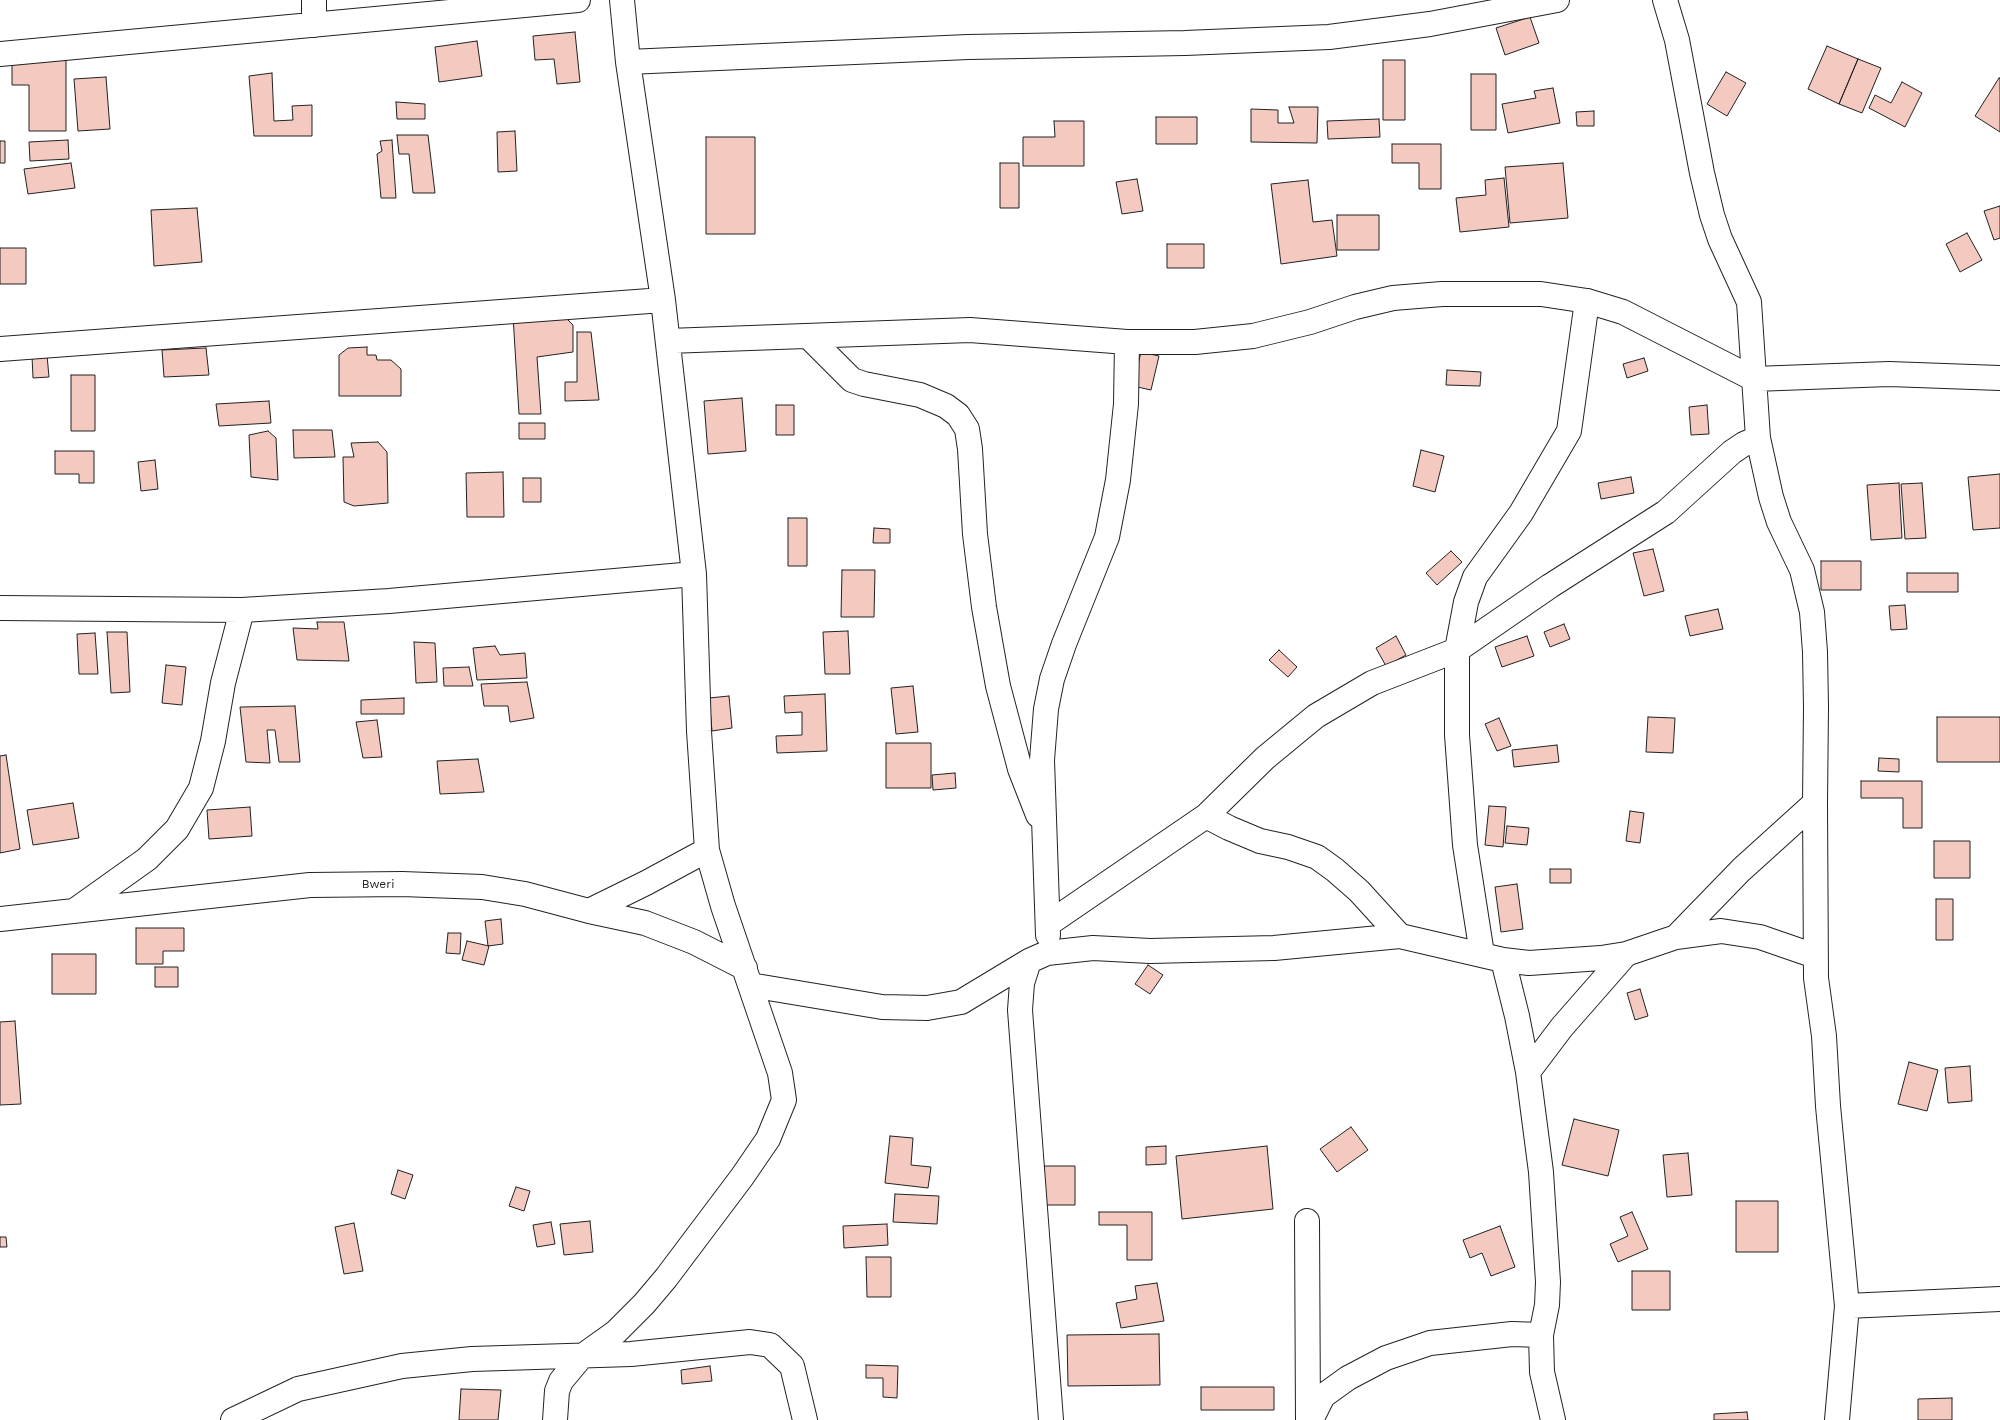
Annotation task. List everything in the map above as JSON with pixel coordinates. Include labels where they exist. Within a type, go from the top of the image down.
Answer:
[{"type":"street","points":[[314,0],[314,25]]},
{"type":"street","points":[[0,54],[578,0]]},
{"type":"street","points":[[555,1420],[559,1385],[582,1357],[616,1332],[644,1304],[701,1234],[768,1139],[784,1100],[780,1074],[723,906],[707,850],[699,732],[694,574],[663,300],[628,62],[622,0]]},
{"type":"street","points":[[1665,0],[1677,40],[1702,173],[1712,214],[1720,239],[1749,302],[1758,438],[1771,497],[1779,522],[1802,570],[1812,612],[1816,707],[1814,803],[1815,956],[1824,1036],[1828,1106],[1846,1306],[1837,1420]]},
{"type":"street","points":[[628,62],[968,47],[1185,43],[1329,37],[1430,24],[1548,1]]},
{"type":"street","points":[[668,341],[970,330],[1127,342],[1195,342],[1253,336],[1383,301],[1442,294],[1541,294],[1587,301],[1623,312],[1754,379],[1889,374],[2000,378]]},
{"type":"street","points":[[0,349],[663,300]]},
{"type":"street","points":[[1554,1420],[1542,1372],[1541,1335],[1547,1306],[1546,1244],[1541,1172],[1528,1072],[1518,1016],[1493,957],[1465,845],[1458,736],[1457,650],[1466,602],[1475,577],[1521,513],[1569,432],[1587,301]]},
{"type":"street","points":[[808,336],[852,380],[920,395],[937,402],[958,415],[967,429],[970,449],[974,534],[984,607],[998,686],[1020,769],[1044,829]]},
{"type":"street","points":[[1052,1420],[1020,1010],[1022,983],[1038,957],[1048,924],[1042,760],[1046,708],[1052,679],[1064,644],[1108,537],[1118,480],[1126,404],[1127,342]]},
{"type":"street","points":[[1048,924],[1206,816],[1265,758],[1316,716],[1372,683],[1457,650],[1555,583],[1666,512],[1732,452],[1758,438]]},
{"type":"street","points":[[0,608],[242,610],[389,601],[694,574]]},
{"type":"street","points":[[73,912],[147,859],[177,829],[201,788],[242,610]]},
{"type":"street","points":[[1676,937],[1741,870],[1814,803]]},
{"type":"street","points":[[1206,816],[1260,841],[1288,847],[1317,857],[1359,891],[1400,936]]},
{"type":"street","points":[[589,911],[646,884],[707,850]]},
{"type":"street","name":"Bweri","points":[[0,919],[310,885],[355,884],[482,888],[524,894],[645,923],[694,942],[748,976],[882,1007],[927,1008],[961,1002],[1038,957]]},
{"type":"street","points":[[1038,957],[1093,948],[1150,951],[1274,948],[1400,936],[1530,964],[1567,962],[1626,954],[1676,937],[1721,931],[1786,944],[1815,956]]},
{"type":"street","points":[[1528,1072],[1568,1020],[1626,954]]},
{"type":"street","points":[[1307,1221],[1306,1345],[1309,1420]]},
{"type":"street","points":[[1846,1306],[2000,1299]]},
{"type":"street","points":[[1309,1420],[1323,1396],[1348,1378],[1386,1358],[1430,1343],[1512,1334],[1541,1335]]},
{"type":"street","points":[[233,1420],[298,1389],[402,1366],[472,1359],[631,1354],[750,1342],[770,1345],[792,1366],[805,1420]]},
{"type":"building","points":[[1530,17],[1539,43],[1505,55],[1496,28]]},
{"type":"building","points":[[575,32],[580,82],[557,84],[554,59],[535,60],[533,36]]},
{"type":"building","points":[[477,41],[482,76],[439,82],[435,47]]},
{"type":"building","points":[[12,46],[66,46],[66,131],[29,131],[29,85],[12,85]]},
{"type":"building","points":[[1827,46],[1858,59],[1839,104],[1808,89]]},
{"type":"building","points":[[1858,59],[1881,68],[1862,113],[1839,104]]},
{"type":"building","points":[[1383,60],[1405,60],[1405,120],[1383,120]]},
{"type":"building","points":[[1726,72],[1746,83],[1727,116],[1707,104]]},
{"type":"building","points":[[272,73],[274,121],[293,120],[292,106],[312,105],[312,136],[254,136],[249,76]]},
{"type":"building","points":[[1471,74],[1496,74],[1496,130],[1471,130]]},
{"type":"building","points":[[106,77],[110,129],[78,131],[74,79]]},
{"type":"building","points":[[2000,78],[2000,132],[1975,116]]},
{"type":"building","points":[[1902,82],[1922,93],[1905,127],[1869,108],[1875,95],[1891,103]]},
{"type":"building","points":[[1553,88],[1560,123],[1508,133],[1502,104],[1536,98],[1534,91]]},
{"type":"building","points":[[396,102],[425,104],[425,119],[397,119]]},
{"type":"building","points":[[1289,107],[1318,107],[1317,143],[1251,142],[1251,109],[1278,110],[1278,123],[1294,123]]},
{"type":"building","points":[[1594,111],[1594,126],[1577,126],[1576,112]]},
{"type":"building","points":[[1156,117],[1197,117],[1197,144],[1156,144]]},
{"type":"building","points":[[1379,119],[1380,137],[1328,139],[1327,121]]},
{"type":"building","points":[[1054,121],[1084,121],[1084,166],[1023,166],[1023,137],[1055,137]]},
{"type":"building","points":[[515,131],[517,171],[498,172],[497,132]]},
{"type":"building","points":[[397,135],[428,135],[435,193],[413,193],[409,154],[399,154]]},
{"type":"building","points":[[706,137],[755,137],[755,234],[706,234]]},
{"type":"building","points":[[68,140],[69,159],[30,161],[29,142]]},
{"type":"building","points":[[392,140],[396,198],[381,198],[377,154],[382,151],[380,141]]},
{"type":"building","points":[[0,141],[5,141],[5,163],[0,163]]},
{"type":"building","points":[[1392,144],[1441,144],[1441,189],[1419,189],[1419,163],[1392,163]]},
{"type":"building","points":[[71,163],[75,188],[28,194],[24,169]]},
{"type":"building","points":[[1000,163],[1019,163],[1019,208],[1000,208]]},
{"type":"building","points":[[1563,163],[1568,218],[1510,223],[1505,167]]},
{"type":"building","points":[[1504,178],[1509,227],[1460,232],[1456,198],[1486,195],[1485,180]]},
{"type":"building","points":[[1137,179],[1143,211],[1122,214],[1116,182]]},
{"type":"building","points":[[1308,180],[1313,222],[1332,220],[1337,256],[1281,264],[1271,184]]},
{"type":"building","points":[[2000,206],[2000,238],[1994,240],[1984,211]]},
{"type":"building","points":[[197,208],[202,262],[154,266],[151,210]]},
{"type":"building","points":[[1337,215],[1379,215],[1379,250],[1337,250]]},
{"type":"building","points":[[1967,233],[1982,260],[1960,272],[1946,244]]},
{"type":"building","points":[[1167,244],[1204,244],[1204,268],[1167,268]]},
{"type":"building","points":[[0,248],[26,248],[26,284],[0,284]]},
{"type":"building","points":[[562,314],[573,325],[573,352],[537,357],[541,414],[519,414],[513,316]]},
{"type":"building","points":[[577,332],[591,332],[599,400],[565,401],[565,382],[577,382]]},
{"type":"building","points":[[367,347],[367,355],[376,355],[377,360],[391,360],[401,369],[401,396],[339,396],[339,355],[348,348]]},
{"type":"building","points":[[206,348],[209,375],[164,377],[162,350]]},
{"type":"building","points":[[1141,352],[1159,356],[1151,390],[1133,386]]},
{"type":"building","points":[[47,355],[49,377],[33,378],[32,356]]},
{"type":"building","points":[[1644,358],[1648,371],[1627,378],[1623,364]]},
{"type":"building","points":[[1447,370],[1481,372],[1480,386],[1446,385]]},
{"type":"building","points":[[71,375],[95,375],[95,431],[71,431]]},
{"type":"building","points":[[742,398],[746,451],[708,454],[704,401]]},
{"type":"building","points":[[269,401],[271,423],[219,426],[216,404]]},
{"type":"building","points":[[776,405],[794,405],[794,435],[776,435]]},
{"type":"building","points":[[1707,405],[1709,434],[1691,435],[1689,407]]},
{"type":"building","points":[[519,423],[545,423],[545,439],[519,439]]},
{"type":"building","points":[[293,430],[332,430],[335,457],[294,458]]},
{"type":"building","points":[[268,431],[276,438],[278,480],[251,477],[249,435]]},
{"type":"building","points":[[378,442],[387,452],[388,503],[354,506],[344,502],[343,457],[354,457],[351,443]]},
{"type":"building","points":[[1421,450],[1444,456],[1435,492],[1413,486]]},
{"type":"building","points":[[55,451],[94,451],[94,483],[79,483],[79,474],[55,474]]},
{"type":"building","points":[[155,460],[158,489],[141,491],[138,462]]},
{"type":"building","points":[[503,472],[504,517],[467,517],[466,473]]},
{"type":"building","points":[[2000,474],[2000,528],[1973,530],[1968,477]]},
{"type":"building","points":[[1631,477],[1634,493],[1601,499],[1598,483]]},
{"type":"building","points":[[523,478],[541,478],[541,502],[523,502]]},
{"type":"building","points":[[1899,483],[1902,538],[1871,540],[1867,485]]},
{"type":"building","points":[[1922,483],[1926,538],[1905,539],[1901,484]]},
{"type":"building","points":[[788,518],[807,518],[807,566],[788,566]]},
{"type":"building","points":[[874,528],[890,529],[890,543],[873,543]]},
{"type":"building","points":[[1653,549],[1664,591],[1644,596],[1633,553]]},
{"type":"building","points":[[1451,551],[1462,562],[1437,585],[1426,573]]},
{"type":"building","points":[[1821,561],[1861,561],[1861,590],[1821,590]]},
{"type":"building","points":[[842,570],[875,570],[874,617],[841,617]]},
{"type":"building","points":[[1907,573],[1958,573],[1958,592],[1907,592]]},
{"type":"building","points":[[1905,605],[1907,629],[1891,630],[1889,606]]},
{"type":"building","points":[[1718,609],[1723,629],[1690,636],[1685,616]]},
{"type":"building","points":[[317,622],[344,622],[349,661],[297,660],[293,628],[318,629]]},
{"type":"building","points":[[1564,624],[1570,639],[1550,647],[1544,632]]},
{"type":"building","points":[[848,631],[850,674],[825,674],[823,632]]},
{"type":"building","points":[[107,632],[127,632],[130,692],[111,693]]},
{"type":"building","points":[[95,633],[98,674],[79,674],[77,634]]},
{"type":"building","points":[[1396,636],[1406,655],[1386,666],[1376,648]]},
{"type":"building","points":[[1527,636],[1534,656],[1502,667],[1495,647]]},
{"type":"building","points":[[414,642],[435,643],[437,682],[416,683]]},
{"type":"building","points":[[495,646],[500,655],[525,653],[527,678],[477,680],[473,648]]},
{"type":"building","points":[[1279,650],[1297,667],[1288,677],[1269,660]]},
{"type":"building","points":[[166,665],[186,667],[182,705],[162,703]]},
{"type":"building","points":[[469,667],[473,686],[444,686],[443,668]]},
{"type":"building","points":[[527,682],[534,718],[510,722],[508,706],[484,706],[481,684]]},
{"type":"building","points":[[913,686],[918,732],[896,734],[891,688]]},
{"type":"building","points":[[825,694],[827,751],[777,753],[776,736],[802,735],[802,712],[785,713],[784,696]]},
{"type":"building","points":[[729,696],[732,728],[712,731],[709,698]]},
{"type":"building","points":[[404,698],[404,714],[361,714],[361,700]]},
{"type":"building","points":[[295,706],[300,762],[279,762],[275,730],[267,730],[270,763],[246,762],[240,707]]},
{"type":"building","points":[[1648,717],[1675,718],[1673,753],[1646,752]]},
{"type":"building","points":[[1937,717],[2000,717],[2000,762],[1937,762]]},
{"type":"building","points":[[1499,718],[1511,746],[1497,751],[1485,724]]},
{"type":"building","points":[[377,720],[382,757],[363,758],[356,722]]},
{"type":"building","points":[[886,743],[931,743],[931,788],[886,788]]},
{"type":"building","points":[[1557,745],[1559,762],[1514,767],[1512,750]]},
{"type":"building","points":[[6,755],[20,849],[0,853],[0,756]]},
{"type":"building","points":[[1879,758],[1899,759],[1899,772],[1878,771]]},
{"type":"building","points":[[478,759],[484,792],[440,794],[437,761]]},
{"type":"building","points":[[955,773],[956,788],[933,790],[932,775]]},
{"type":"building","points":[[1861,781],[1922,781],[1922,828],[1903,828],[1903,798],[1861,798]]},
{"type":"building","points":[[73,803],[79,838],[33,845],[27,810]]},
{"type":"building","points":[[1489,806],[1506,807],[1503,847],[1485,845]]},
{"type":"building","points":[[250,807],[252,836],[209,839],[207,810]]},
{"type":"building","points":[[1630,811],[1644,813],[1640,843],[1626,841]]},
{"type":"building","points":[[1507,826],[1529,828],[1527,845],[1505,843]]},
{"type":"building","points":[[1934,841],[1970,841],[1970,878],[1934,878]]},
{"type":"building","points":[[1550,869],[1571,869],[1571,883],[1550,883]]},
{"type":"building","points":[[1517,884],[1523,929],[1501,932],[1495,887]]},
{"type":"building","points":[[1936,899],[1953,899],[1953,940],[1936,940]]},
{"type":"building","points":[[501,919],[503,944],[488,946],[485,921]]},
{"type":"building","points":[[136,928],[184,928],[184,951],[163,951],[163,964],[136,964]]},
{"type":"building","points":[[448,933],[461,933],[460,954],[446,953]]},
{"type":"building","points":[[467,941],[489,946],[484,965],[462,960]]},
{"type":"building","points":[[52,954],[96,954],[96,994],[52,994]]},
{"type":"building","points":[[1148,965],[1163,975],[1150,994],[1135,984]]},
{"type":"building","points":[[155,967],[178,967],[178,987],[155,987]]},
{"type":"building","points":[[1640,989],[1648,1016],[1635,1020],[1627,993]]},
{"type":"building","points":[[15,1021],[21,1104],[0,1105],[0,1022]]},
{"type":"building","points":[[1909,1062],[1938,1070],[1927,1111],[1898,1104]]},
{"type":"building","points":[[1970,1066],[1972,1101],[1948,1103],[1945,1068]]},
{"type":"building","points":[[1574,1119],[1619,1130],[1608,1176],[1562,1165]]},
{"type":"building","points":[[1351,1127],[1368,1150],[1337,1172],[1320,1149]]},
{"type":"building","points":[[890,1136],[913,1138],[911,1165],[931,1167],[928,1188],[885,1183]]},
{"type":"building","points":[[1166,1146],[1166,1164],[1146,1165],[1146,1147]]},
{"type":"building","points":[[1267,1146],[1273,1209],[1182,1219],[1176,1156]]},
{"type":"building","points":[[1688,1153],[1692,1195],[1667,1197],[1663,1155]]},
{"type":"building","points":[[1044,1166],[1075,1166],[1075,1205],[1044,1205]]},
{"type":"building","points":[[398,1170],[413,1175],[405,1199],[391,1194]]},
{"type":"building","points":[[516,1187],[530,1191],[524,1211],[509,1206]]},
{"type":"building","points":[[895,1194],[939,1196],[937,1224],[893,1222]]},
{"type":"building","points":[[1736,1201],[1778,1201],[1778,1252],[1736,1252]]},
{"type":"building","points":[[1099,1212],[1152,1212],[1152,1260],[1127,1260],[1127,1225],[1099,1225]]},
{"type":"building","points":[[1632,1212],[1648,1249],[1618,1262],[1610,1244],[1628,1236],[1620,1217]]},
{"type":"building","points":[[590,1221],[593,1252],[564,1255],[560,1224]]},
{"type":"building","points":[[551,1222],[555,1244],[537,1247],[533,1225]]},
{"type":"building","points":[[354,1223],[363,1271],[344,1274],[335,1227]]},
{"type":"building","points":[[887,1224],[888,1245],[844,1248],[843,1226]]},
{"type":"building","points":[[1500,1226],[1515,1267],[1491,1276],[1482,1253],[1470,1258],[1463,1240]]},
{"type":"building","points":[[0,1237],[6,1237],[7,1247],[0,1247]]},
{"type":"building","points":[[866,1257],[891,1257],[891,1297],[867,1297]]},
{"type":"building","points":[[1632,1271],[1670,1271],[1670,1310],[1632,1310]]},
{"type":"building","points":[[1157,1283],[1164,1321],[1121,1328],[1116,1303],[1137,1299],[1135,1286]]},
{"type":"building","points":[[1159,1334],[1160,1385],[1068,1386],[1067,1335]]},
{"type":"building","points":[[866,1365],[898,1366],[897,1398],[883,1397],[883,1378],[866,1378]]},
{"type":"building","points":[[710,1366],[712,1381],[682,1384],[681,1370]]},
{"type":"building","points":[[1201,1387],[1274,1387],[1274,1410],[1201,1410]]},
{"type":"building","points":[[461,1389],[501,1390],[498,1420],[459,1420]]},
{"type":"building","points":[[1952,1398],[1952,1420],[1918,1420],[1918,1399]]},
{"type":"building","points":[[1747,1412],[1748,1420],[1714,1420],[1714,1414]]}]
